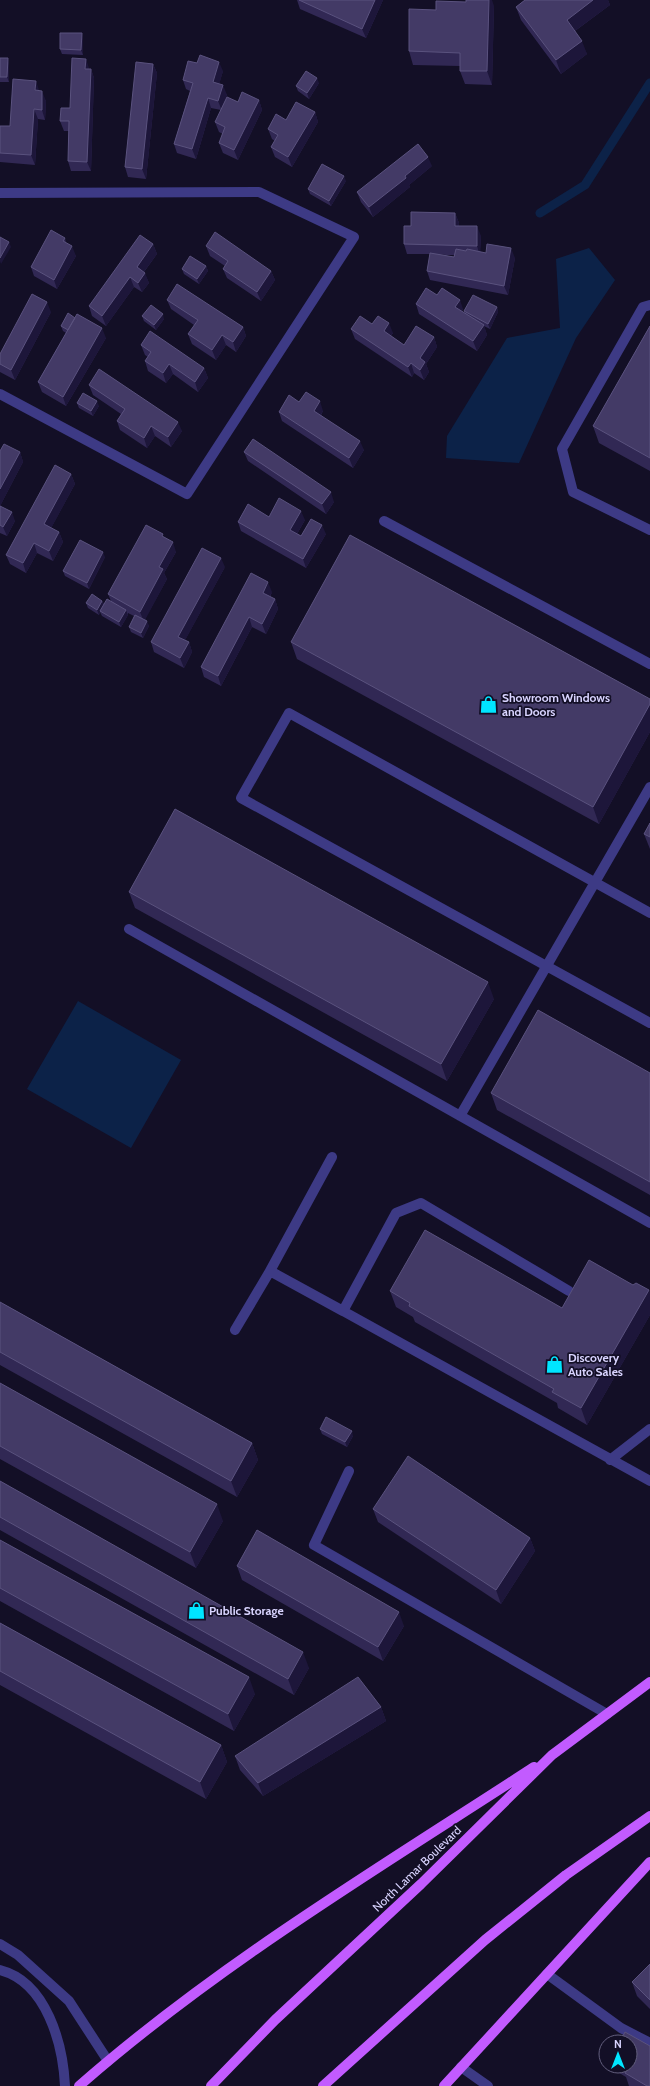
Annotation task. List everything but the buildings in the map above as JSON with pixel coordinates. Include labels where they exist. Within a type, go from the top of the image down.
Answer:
[{"type":"main road","name":"North Lamar Boulevard","points":[[211,2086],[275,2020],[416,1889],[552,1755],[650,1682]]},
{"type":"main road","points":[[79,2086],[191,1995],[552,1755]]},
{"type":"main road","points":[[323,2086],[485,1940],[566,1875],[650,1816]]},
{"type":"main road","points":[[444,2086],[650,1862]]},
{"type":"lane","points":[[0,193],[259,192],[354,237],[187,494],[0,394]]},
{"type":"lane","points":[[650,306],[643,307],[562,449],[573,492],[650,530]]},
{"type":"lane","points":[[384,521],[650,664]]},
{"type":"lane","points":[[650,913],[289,712],[242,798],[650,1023]]},
{"type":"lane","points":[[460,1116],[650,787]]},
{"type":"lane","points":[[129,929],[650,1223]]},
{"type":"lane","points":[[235,1330],[270,1271],[332,1157]]},
{"type":"lane","points":[[343,1311],[396,1212],[421,1204],[569,1291]]},
{"type":"lane","points":[[270,1271],[650,1481]]},
{"type":"lane","points":[[610,1460],[650,1429]]},
{"type":"lane","points":[[349,1471],[314,1545],[607,1714]]},
{"type":"lane","points":[[0,1944],[18,1954],[69,2001],[108,2061]]},
{"type":"lane","points":[[0,1970],[27,1985],[44,2008],[57,2034],[63,2060],[65,2086]]},
{"type":"lane","points":[[547,1974],[621,2028],[650,2043]]},
{"type":"lane","points":[[461,2067],[488,2086]]},
{"type":"water","points":[[589,248],[615,280],[576,338],[519,463],[446,458],[447,436],[507,338],[560,328],[556,259]]},
{"type":"water","points":[[78,1001],[181,1060],[131,1148],[27,1089]]},
{"type":"waterway","points":[[540,213],[585,185],[650,83]]},
{"type":"place","name":"Showroom Windows and Doors","points":[[489,705]]},
{"type":"place","name":"Discovery Auto Sales","points":[[555,1365]]},
{"type":"place","name":"Public Storage","points":[[196,1611]]}]
